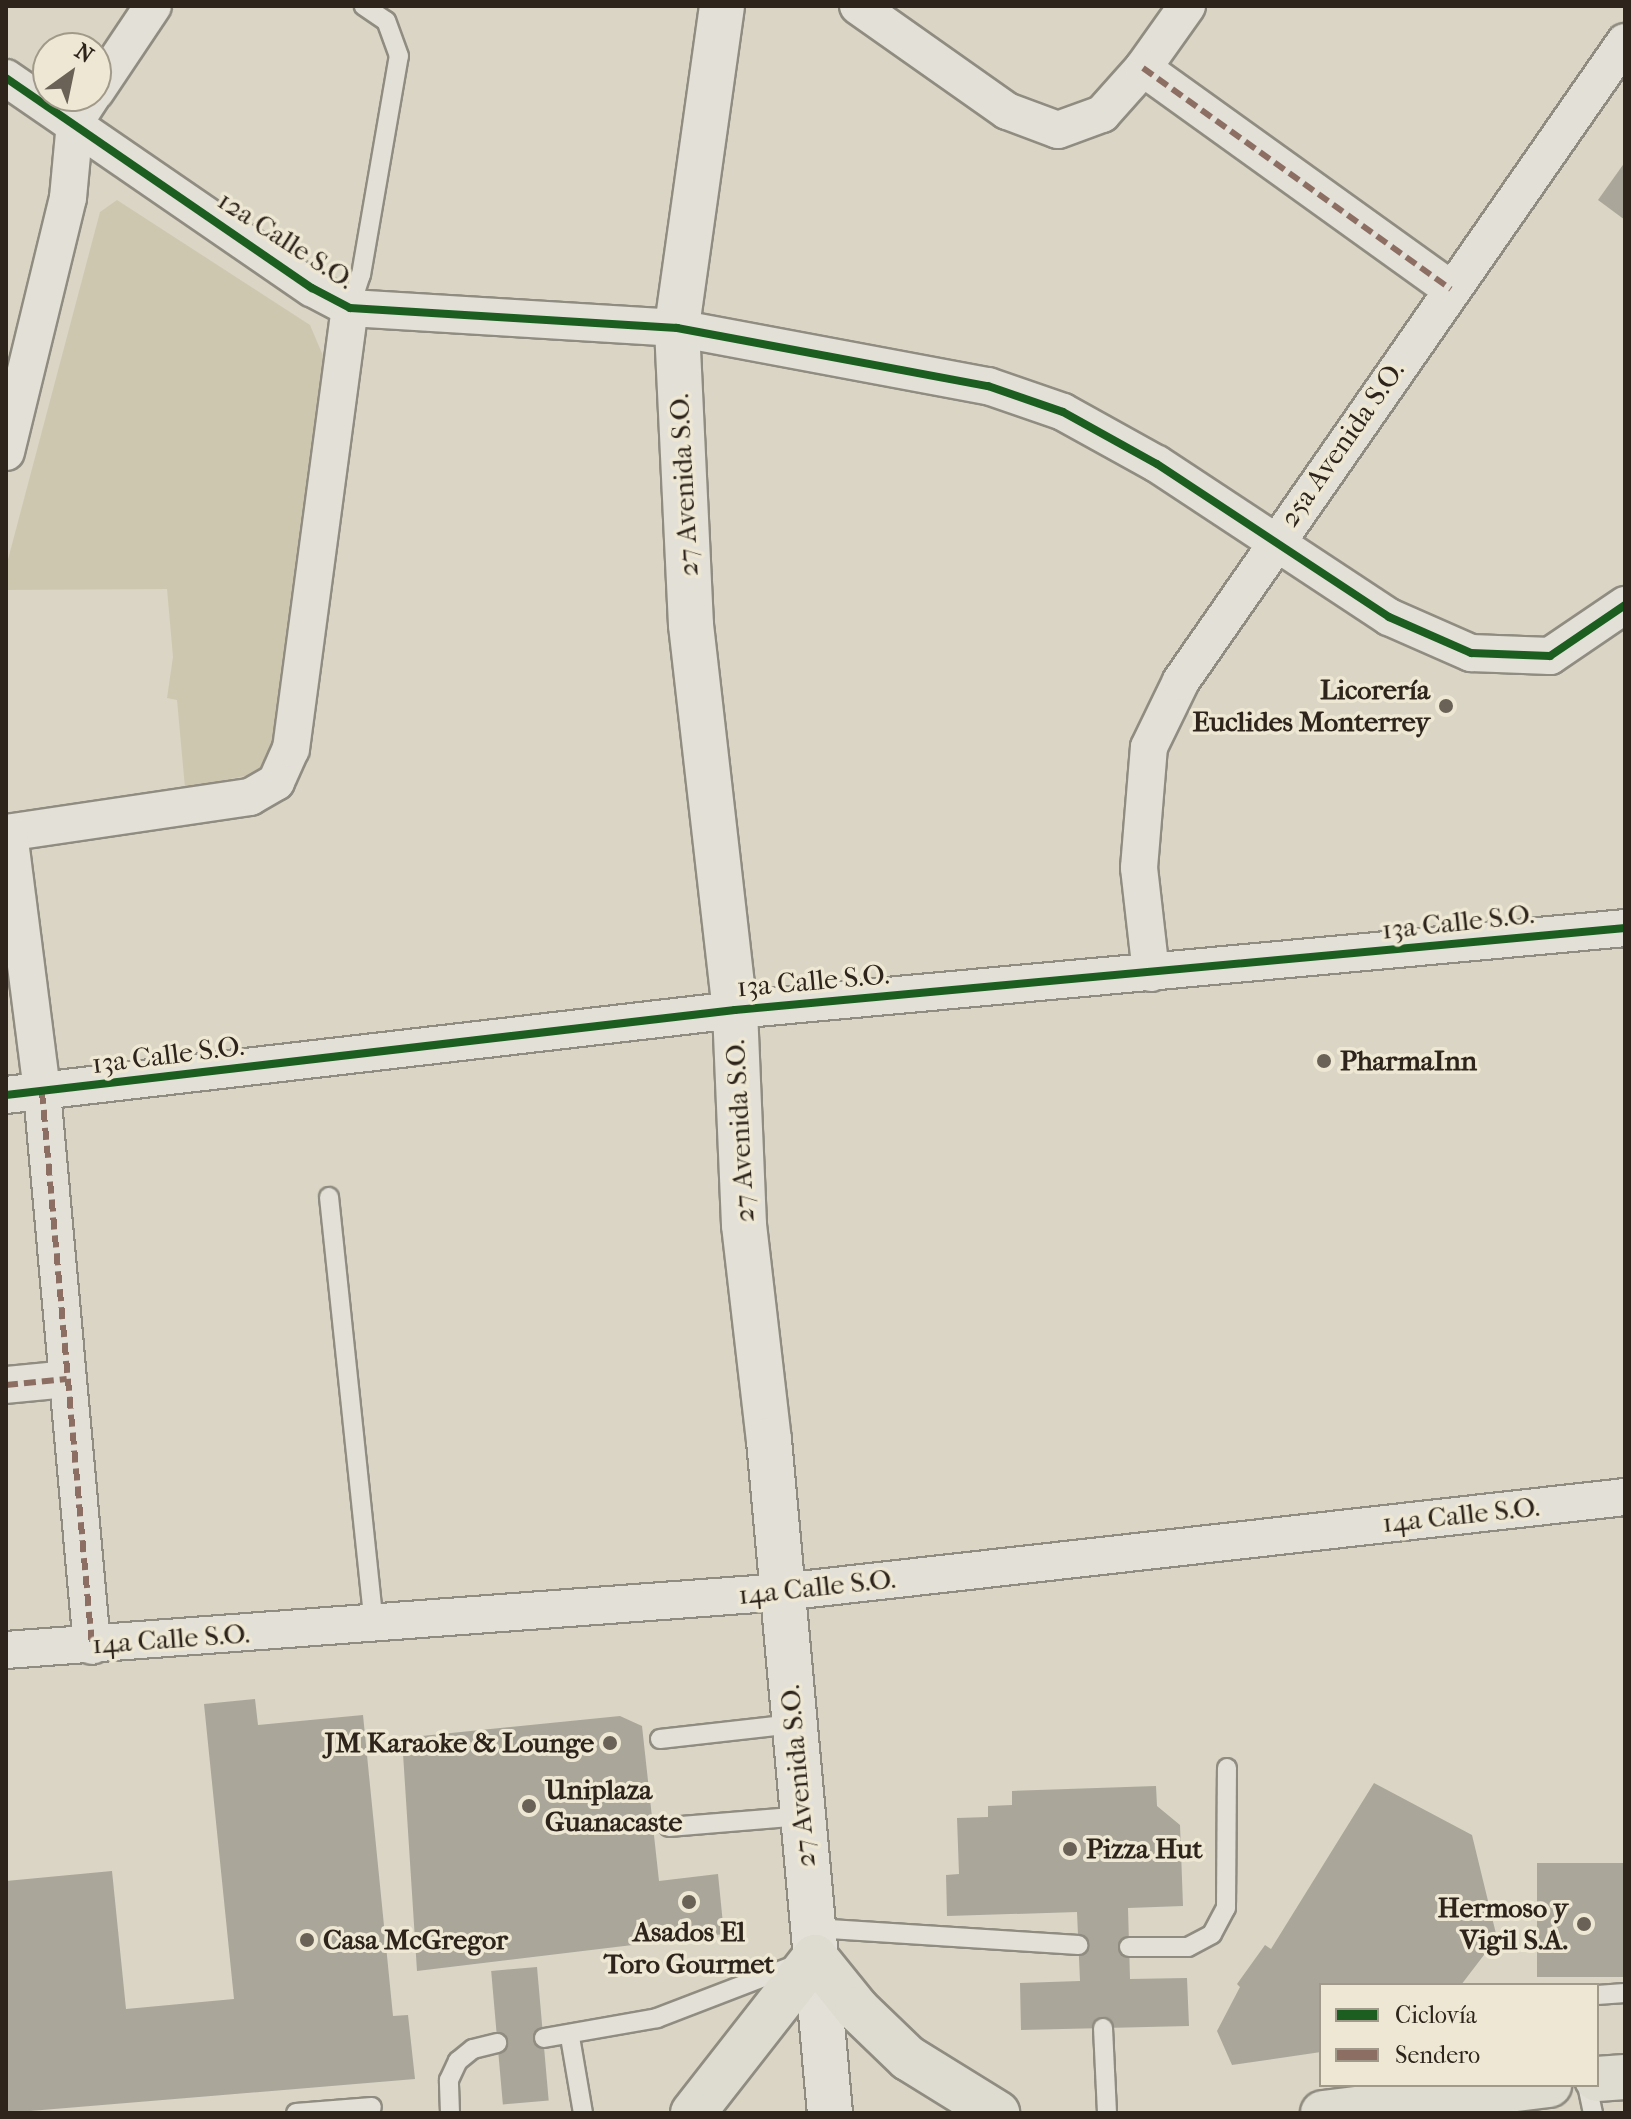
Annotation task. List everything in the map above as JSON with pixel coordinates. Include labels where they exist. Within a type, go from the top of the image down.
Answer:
[{"type":"highway","points":[[693,2113],[814,1943],[857,2009],[908,2058],[997,2113]]},
{"type":"highway","points":[[1599,2079],[1625,2077]]},
{"type":"highway","points":[[1323,2113],[1533,2087]]},
{"type":"main road","name":"27 Avenida S.O.","points":[[722,6],[677,328],[691,625],[735,1010],[744,1225],[782,1592],[830,2113]]},
{"type":"street","points":[[112,67],[153,6]]},
{"type":"street","points":[[858,6],[1007,111],[1058,130],[1102,114],[1143,68],[1187,6]]},
{"type":"street","name":"25a Avenida S.O.","points":[[1151,973],[1139,868],[1149,747],[1181,681],[1275,540],[1625,42]]},
{"type":"street","points":[[1143,68],[1451,289]]},
{"type":"street","name":"12a Calle S.O.","points":[[6,78],[32,88]]},
{"type":"street","points":[[6,452],[68,198],[83,112]]},
{"type":"street","name":"12a Calle S.O.","points":[[88,112],[312,288],[350,308],[677,328],[988,386],[1063,412],[1275,540],[1389,617],[1471,653],[1550,656],[1625,605]]},
{"type":"street","points":[[92,1646],[42,1092],[7,833],[250,797],[276,782],[291,749],[350,308]]},
{"type":"street","name":"13a Calle S.O.","points":[[6,1095],[735,1010],[1625,928]]},
{"type":"street","points":[[6,1385],[67,1379]]},
{"type":"street","name":"14a Calle S.O.","points":[[6,1650],[92,1646],[782,1592],[1625,1497]]},
{"type":"lane","points":[[350,308],[361,275],[399,56],[386,21],[364,6]]},
{"type":"lane","points":[[329,1197],[374,1623]]},
{"type":"lane","points":[[660,1739],[793,1724]]},
{"type":"lane","points":[[1129,1947],[1188,1947],[1212,1934],[1226,1908],[1227,1768]]},
{"type":"lane","points":[[669,1827],[802,1816]]},
{"type":"lane","points":[[544,2038],[570,2037],[657,2018],[814,1943],[1078,1945]]},
{"type":"lane","points":[[1599,1995],[1625,1993]]},
{"type":"lane","points":[[1103,2028],[1107,2113]]},
{"type":"lane","points":[[570,2037],[583,2113]]},
{"type":"lane","points":[[450,2113],[449,2080],[458,2061],[473,2049],[497,2043]]},
{"type":"lane","points":[[1587,2087],[1593,2113]]},
{"type":"lane","points":[[296,2113],[372,2107]]},
{"type":"shaded area","points":[[117,200],[310,325],[332,377],[274,770],[185,788],[177,700],[167,698],[173,657],[167,589],[6,590],[6,567],[100,212]]},
{"type":"building","points":[[1625,162],[1625,220],[1598,200]]},
{"type":"building","name":"Casa McGregor","points":[[255,1699],[258,1725],[363,1715],[393,2016],[408,2015],[415,2079],[6,2113],[6,1881],[112,1871],[126,2009],[234,1999],[204,1704]]},
{"type":"building","name":"Uniplaza Guanacaste","points":[[620,1716],[642,1726],[659,1881],[718,1874],[724,1934],[417,1971],[402,1738]]},
{"type":"building","points":[[1374,1783],[1472,1835],[1497,1938],[1463,1983],[1319,1983],[1319,2052],[1232,2065],[1217,2031],[1240,1987],[1237,1984],[1265,1945],[1271,1949]]},
{"type":"building","name":"Pizza Hut","points":[[1156,1786],[1157,1806],[1180,1825],[1183,1906],[1128,1908],[1130,1979],[1187,1978],[1189,2026],[1021,2030],[1020,1983],[1080,1981],[1077,1912],[947,1916],[946,1875],[959,1874],[957,1818],[988,1817],[988,1806],[1012,1805],[1012,1791]]},
{"type":"building","name":"Hermoso y Vigil S.A.","points":[[1537,1863],[1625,1863],[1625,1977],[1537,1977]]},
{"type":"building","points":[[537,1967],[549,2100],[503,2104],[491,1971]]},
{"type":"marked path","points":[[1143,68],[1451,289]]},
{"type":"marked path","points":[[42,1092],[92,1646]]},
{"type":"marked path","points":[[6,1385],[67,1379]]},
{"type":"cycle path","points":[[6,78],[312,288],[350,308],[677,328],[988,386],[1063,412],[1157,464],[1389,617],[1471,653],[1550,656],[1625,605]]},
{"type":"cycle path","points":[[6,1095],[735,1010],[1625,928]]},
{"type":"place","name":"Licorería Euclides Monterrey","points":[[1446,706]]},
{"type":"place","name":"PharmaInn","points":[[1324,1061]]},
{"type":"place","name":"JM Karaoke & Lounge","points":[[610,1743]]},
{"type":"place","name":"Uniplaza Guanacaste","points":[[529,1806]]},
{"type":"place","name":"Pizza Hut","points":[[1070,1849]]},
{"type":"place","name":"Asados El Toro Gourmet","points":[[689,1902]]},
{"type":"place","name":"Hermoso y Vigil S.A.","points":[[1584,1924]]},
{"type":"place","name":"Casa McGregor","points":[[307,1940]]}]
